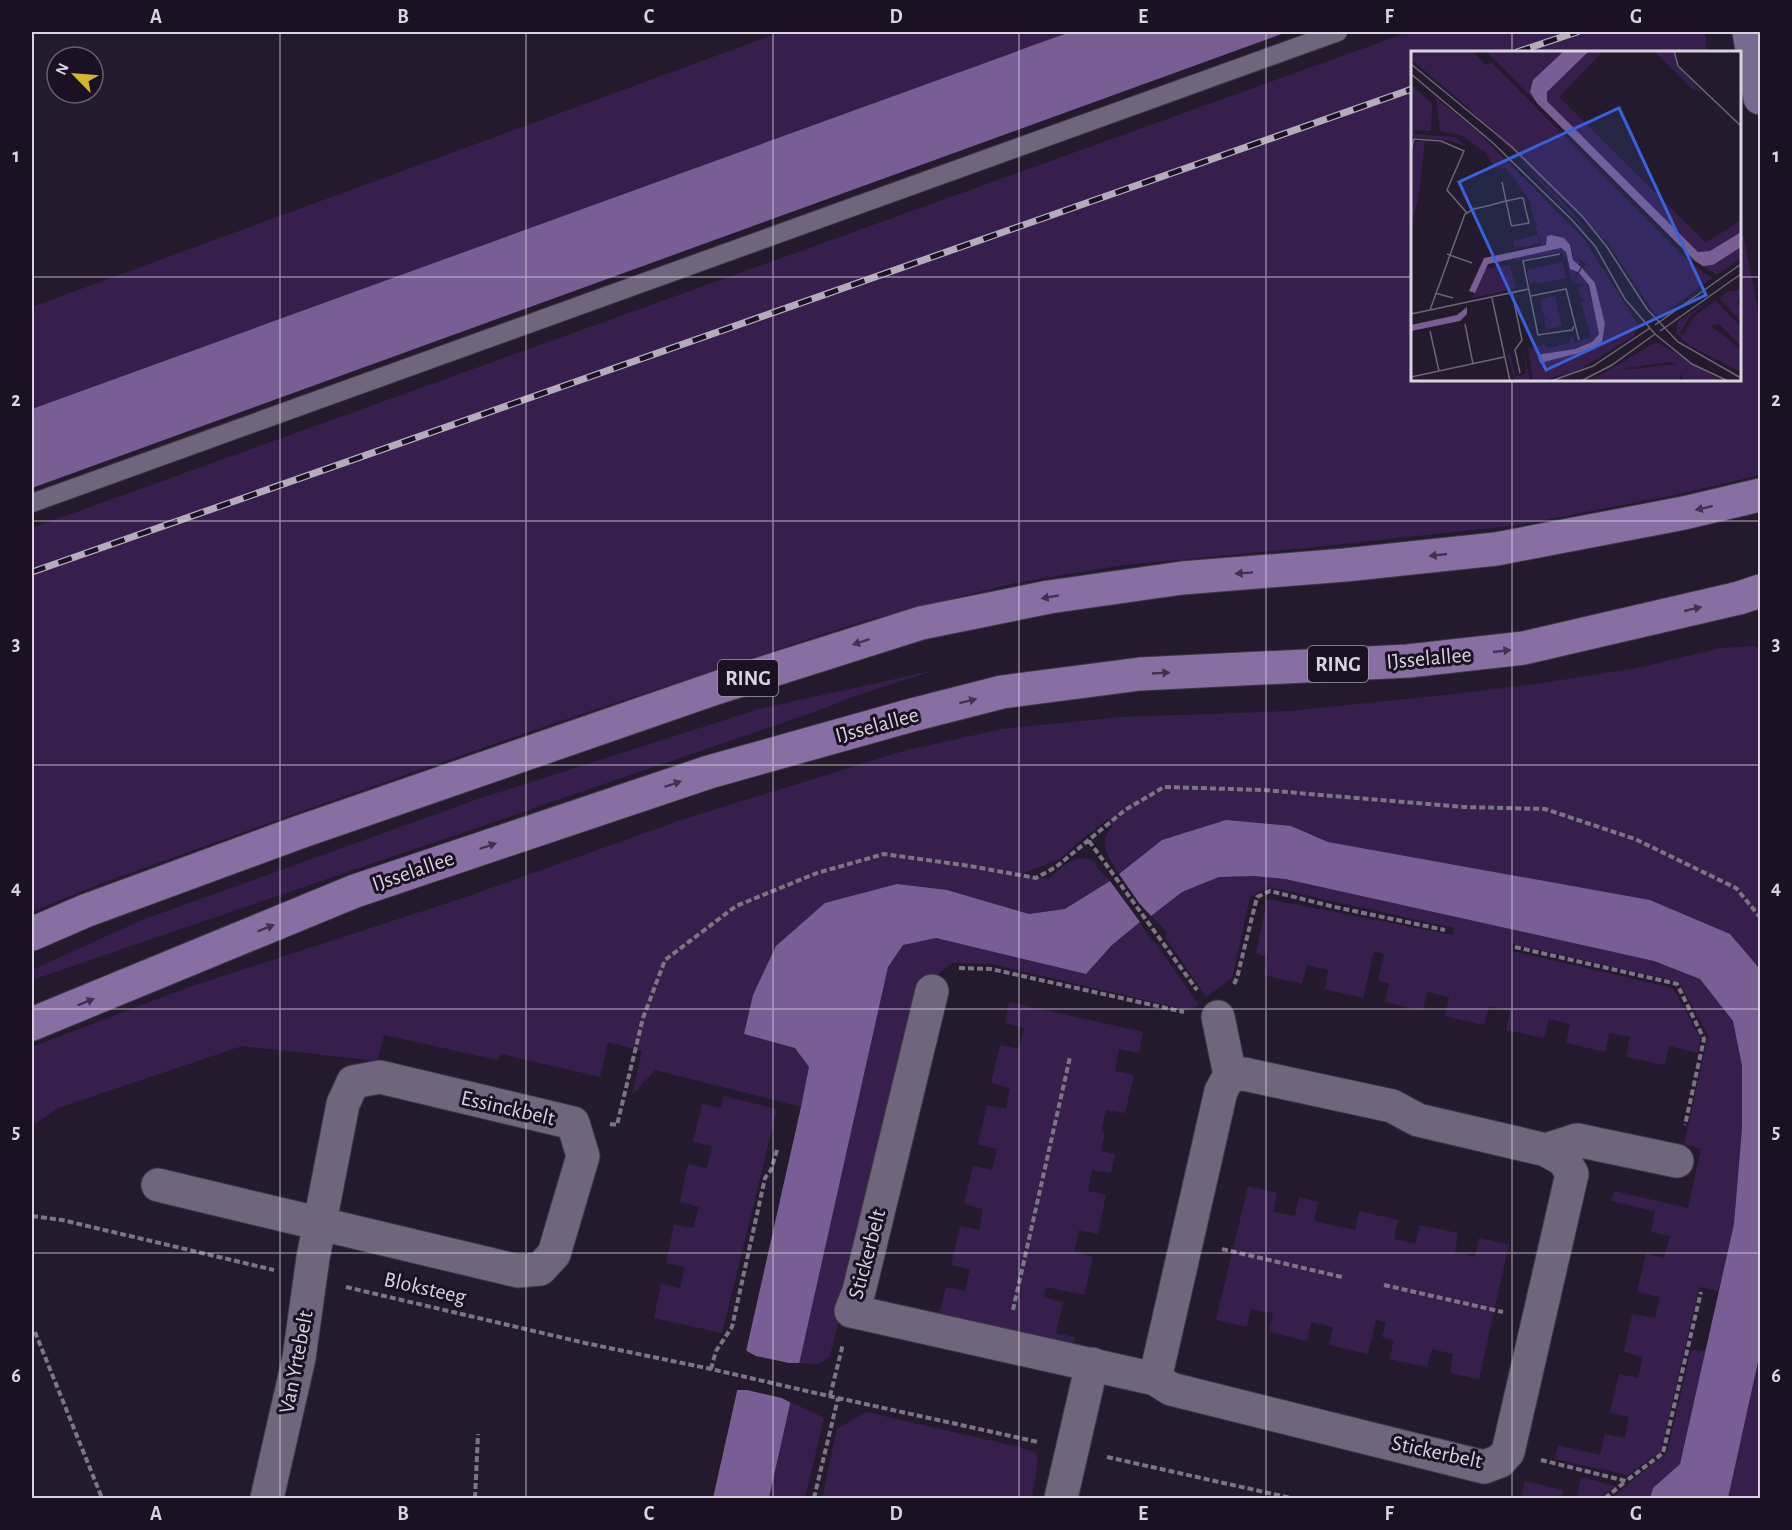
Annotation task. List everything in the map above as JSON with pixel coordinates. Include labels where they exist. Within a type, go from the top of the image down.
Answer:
[{"type":"main road","points":[[1749,32],[1761,98]]},
{"type":"main road","name":"RING","points":[[32,934],[85,911],[297,833],[716,688],[921,622],[1049,597],[1182,578],[1345,565],[1496,549],[1684,513],[1761,495]]},
{"type":"main road","name":"IJsselallee","points":[[32,1024],[355,891],[709,772],[991,695],[1140,674],[1408,661],[1524,648],[1761,591]]},
{"type":"street","name":"Stickerbelt","points":[[932,992],[859,1291],[851,1311],[1155,1379],[1171,1389],[1484,1467],[1500,1461],[1509,1452],[1572,1174],[1564,1160],[1546,1150],[1418,1120],[1392,1106],[1244,1074],[1230,1075]]},
{"type":"street","points":[[1155,1379],[1221,1091],[1230,1075],[1218,1017]]},
{"type":"street","name":"Essinckbelt","points":[[158,1185],[321,1224],[518,1271],[540,1269],[554,1254],[583,1156],[573,1123],[380,1077],[353,1082],[343,1104],[321,1224]]},
{"type":"street","points":[[1546,1150],[1577,1140],[1677,1161]]},
{"type":"street","name":"Van Yrtebelt","points":[[267,1498],[299,1358],[310,1278],[321,1224]]},
{"type":"street","points":[[1061,1498],[1092,1364]]},
{"type":"lane","points":[[32,503],[1338,32]]},
{"type":"path","points":[[573,1123],[617,1125],[643,1018],[665,960],[736,906],[817,873],[884,855],[970,866],[1036,878],[1056,867],[1125,810],[1164,787],[1263,790],[1463,807],[1545,809],[1635,839],[1736,888],[1761,917]]},
{"type":"path","points":[[1089,841],[1218,1017]]},
{"type":"path","points":[[1218,1017],[1237,978],[1257,897],[1270,891],[1445,930]]},
{"type":"path","points":[[1515,947],[1677,984],[1704,1039],[1677,1161]]},
{"type":"path","points":[[932,992],[937,979],[956,967],[991,969],[1188,1013],[1218,1017]]},
{"type":"path","points":[[1005,1345],[1071,1057]]},
{"type":"path","points":[[711,1369],[716,1351],[732,1327],[765,1178],[771,1170],[777,1150]]},
{"type":"path","name":"Bloksteeg","points":[[32,1216],[62,1220],[585,1343],[812,1392]]},
{"type":"path","points":[[1187,1241],[1342,1277]]},
{"type":"path","points":[[1384,1285],[1539,1321]]},
{"type":"path","points":[[1605,1498],[1663,1453],[1701,1292]]},
{"type":"path","points":[[830,1396],[851,1311]]},
{"type":"path","points":[[35,1332],[102,1498]]},
{"type":"path","points":[[813,1498],[838,1398]]},
{"type":"path","points":[[475,1498],[477,1434]]},
{"type":"path","points":[[1509,1452],[1626,1481]]},
{"type":"shaded area","points":[[781,32],[1070,32],[32,409],[32,307]]},
{"type":"shaded area","points":[[1070,32],[1287,32],[32,488],[32,409]]},
{"type":"shaded area","points":[[1409,32],[1705,32],[1707,51],[1411,51],[1411,381],[1741,381],[1741,224],[1760,319],[1760,475],[1684,493],[1519,525],[1124,565],[1015,583],[860,622],[537,729],[311,808],[97,885],[32,912],[32,528]]},
{"type":"shaded area","points":[[1753,646],[1760,648],[1760,969],[1730,934],[1650,900],[1328,842],[1291,826],[1162,840],[1119,874],[1106,851],[1105,840],[1112,827],[1108,819],[1060,859],[1021,874],[1048,879],[1065,865],[1077,859],[1089,859],[1096,863],[1095,865],[1110,881],[1065,910],[1029,914],[947,890],[744,1034],[795,1048],[809,1067],[801,1107],[655,1070],[632,1095],[642,1051],[608,1042],[600,1077],[501,1054],[498,1060],[384,1035],[377,1061],[242,1046],[58,1108],[32,1126],[32,1047],[189,987],[469,896],[681,820],[907,750],[1002,729],[1121,717],[1290,711],[1536,684],[1637,668],[1721,648]]},
{"type":"shaded area","points":[[936,670],[32,980],[32,970],[142,920],[478,799],[759,709]]},
{"type":"shaded area","points":[[1226,820],[1291,826],[1328,842],[1650,900],[1730,934],[1760,969],[1760,1353],[1728,1498],[1650,1498],[1653,1488],[1680,1464],[1734,1224],[1742,1128],[1742,1066],[1733,1021],[1700,979],[1654,961],[1285,879],[1254,876],[1219,877],[1182,892],[1151,916],[1119,874],[1162,840]]},
{"type":"shaded area","points":[[1254,876],[1285,879],[1654,961],[1700,979],[1733,1021],[1742,1066],[1742,1128],[1734,1224],[1719,1291],[1699,1287],[1661,1451],[1628,1475],[1555,1459],[1558,1445],[1600,1455],[1605,1434],[1625,1438],[1629,1417],[1610,1412],[1619,1374],[1638,1378],[1643,1357],[1624,1352],[1632,1314],[1655,1318],[1660,1297],[1637,1292],[1646,1254],[1664,1258],[1670,1236],[1651,1232],[1655,1211],[1611,1201],[1614,1191],[1688,1208],[1701,1149],[1684,1144],[1708,1035],[1679,982],[1513,944],[1512,951],[1673,988],[1700,1038],[1698,1053],[1669,1046],[1665,1065],[1626,1057],[1630,1037],[1609,1033],[1605,1052],[1566,1043],[1570,1024],[1549,1019],[1544,1038],[1506,1030],[1510,1011],[1489,1006],[1484,1025],[1445,1016],[1449,997],[1427,992],[1423,1011],[1385,1002],[1389,983],[1378,981],[1384,954],[1374,951],[1363,998],[1325,989],[1328,970],[1307,965],[1302,984],[1264,975],[1268,957],[1256,953],[1267,899],[1452,935],[1454,928],[1269,887],[1250,897],[1232,978],[1206,997],[1165,937],[1167,932],[1151,916],[1182,892],[1219,877]]},
{"type":"shaded area","points":[[1110,881],[1140,922],[1112,945],[1086,974],[936,938],[903,945],[888,967],[769,1498],[713,1498],[809,1067],[795,1048],[744,1034],[753,995],[776,946],[825,903],[897,884],[947,890],[1029,914],[1065,909]]},
{"type":"shaded area","points":[[1140,922],[1152,942],[1154,941],[1199,1005],[1188,1010],[992,964],[953,963],[920,987],[830,1356],[819,1364],[799,1363],[888,967],[903,945],[936,938],[1086,974],[1112,945]]},
{"type":"shaded area","points":[[1009,1002],[1143,1032],[1139,1053],[1119,1049],[1115,1071],[1134,1075],[1125,1113],[1106,1110],[1101,1131],[1105,1132],[1101,1151],[1115,1154],[1111,1173],[1092,1170],[1088,1191],[1106,1195],[1098,1234],[1079,1230],[1074,1252],[1093,1257],[1084,1295],[1046,1287],[1044,1297],[1063,1302],[1056,1333],[1075,1337],[1073,1346],[939,1315],[946,1287],[965,1291],[970,1269],[951,1265],[960,1226],[979,1230],[983,1209],[964,1204],[973,1166],[992,1170],[997,1149],[978,1144],[987,1105],[1006,1109],[1010,1088],[991,1083],[1000,1045],[1019,1049],[1024,1028],[1005,1023]]},
{"type":"shaded area","points":[[723,1096],[777,1109],[722,1333],[654,1318],[661,1284],[680,1288],[685,1267],[666,1263],[674,1224],[693,1228],[699,1207],[680,1202],[688,1164],[707,1168],[712,1146],[693,1142],[702,1104],[721,1108]]},
{"type":"shaded area","points":[[1248,1186],[1277,1193],[1273,1212],[1295,1216],[1299,1197],[1318,1202],[1314,1221],[1355,1230],[1359,1211],[1398,1220],[1394,1239],[1415,1244],[1420,1225],[1458,1233],[1455,1252],[1475,1257],[1479,1238],[1509,1244],[1479,1379],[1450,1373],[1453,1354],[1432,1349],[1427,1367],[1389,1359],[1394,1340],[1382,1337],[1386,1322],[1376,1320],[1368,1354],[1329,1345],[1333,1327],[1311,1322],[1307,1341],[1269,1332],[1273,1313],[1251,1309],[1247,1327],[1216,1320]]},
{"type":"shaded area","points":[[1691,1350],[1706,1351],[1680,1464],[1653,1488],[1650,1498],[1611,1498],[1667,1453]]},
{"type":"shaded area","points":[[1760,1353],[1760,1498],[1728,1498],[1730,1488]]},
{"type":"shaded area","points":[[791,1402],[824,1418],[805,1498],[769,1498]]},
{"type":"shaded area","points":[[866,1412],[1035,1452],[1038,1460],[1032,1498],[822,1498],[837,1429]]},
{"type":"shaded area","points":[[1581,1477],[1615,1486],[1600,1498],[1577,1498]]},
{"type":"shaded area","points":[[1525,1481],[1563,1490],[1561,1498],[1521,1498]]},
{"type":"pier","points":[[743,1349],[756,1356],[789,1363],[802,1363],[793,1404],[782,1398],[747,1390],[735,1390]]},
{"type":"railway","points":[[1520,51],[1577,32]]},
{"type":"railway","points":[[32,572],[1411,89]]}]
